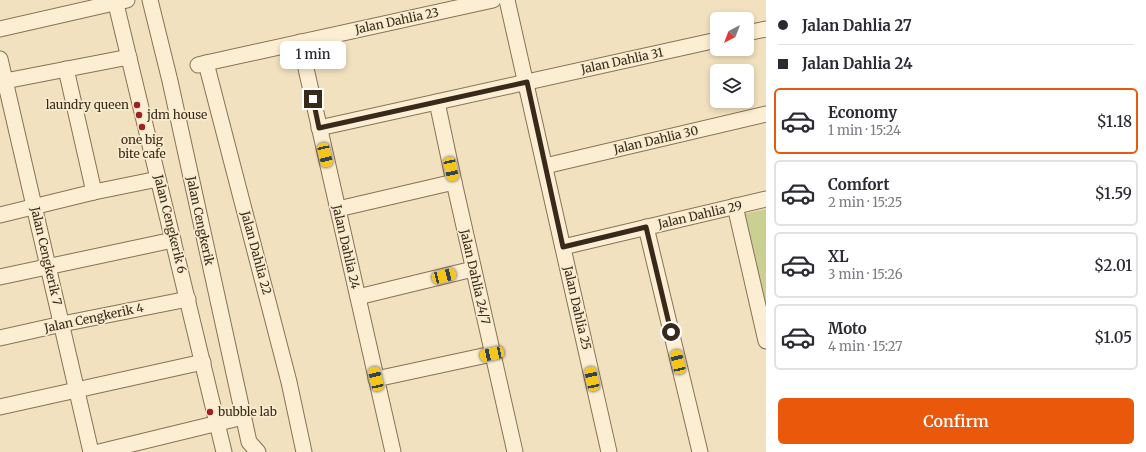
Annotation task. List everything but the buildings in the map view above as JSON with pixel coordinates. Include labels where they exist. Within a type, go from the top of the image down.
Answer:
[{"type":"street","name":"Jalan Cengkerik","points":[[150,0],[170,81],[243,417],[253,447]]},
{"type":"street","name":"Jalan Dahlia 23","points":[[202,64],[493,0]]},
{"type":"street","name":"Jalan Dahlia 25","points":[[507,0],[527,82],[609,452]]},
{"type":"street","points":[[0,29],[119,1]]},
{"type":"street","name":"Jalan Cengkerik 6","points":[[119,1],[129,58],[224,452]]},
{"type":"street","points":[[754,32],[766,29]]},
{"type":"street","name":"Jalan Dahlia 24","points":[[300,42],[393,452]]},
{"type":"street","name":"Jalan Dahlia 31","points":[[319,128],[710,42]]},
{"type":"street","points":[[5,81],[129,58]]},
{"type":"street","name":"Jalan Cengkerik 7","points":[[0,59],[92,452]]},
{"type":"street","name":"Jalan Dahlia 22","points":[[202,64],[289,382],[304,452]]},
{"type":"street","points":[[66,69],[94,192]]},
{"type":"street","name":"Jalan Dahlia 24/7","points":[[437,102],[515,452]]},
{"type":"street","name":"Jalan Dahlia 30","points":[[545,166],[766,114]]},
{"type":"street","points":[[0,216],[34,206],[158,179]]},
{"type":"street","points":[[338,209],[454,182]]},
{"type":"street","name":"Jalan Dahlia 29","points":[[563,247],[766,199]]},
{"type":"street","points":[[735,206],[762,308],[766,341]]},
{"type":"street","points":[[646,227],[700,452]]},
{"type":"street","points":[[0,277],[173,240]]},
{"type":"street","points":[[358,297],[473,269]]},
{"type":"street","name":"Jalan Cengkerik 4","points":[[0,338],[188,299]]},
{"type":"street","points":[[376,379],[492,354]]},
{"type":"street","points":[[0,406],[203,362]]},
{"type":"street","points":[[100,452],[243,417]]},
{"type":"green space","points":[[766,209],[766,302],[764,302],[743,214]]},
{"type":"place","name":"laundry queen","points":[[137,105]]},
{"type":"place","name":"jdm house","points":[[139,115]]},
{"type":"place","name":"one big bite cafe","points":[[142,127]]},
{"type":"place","name":"bubble lab","points":[[210,412]]},
{"type":"route","points":[[313,99],[319,128],[527,82],[563,247],[646,227],[671,332]]}]
